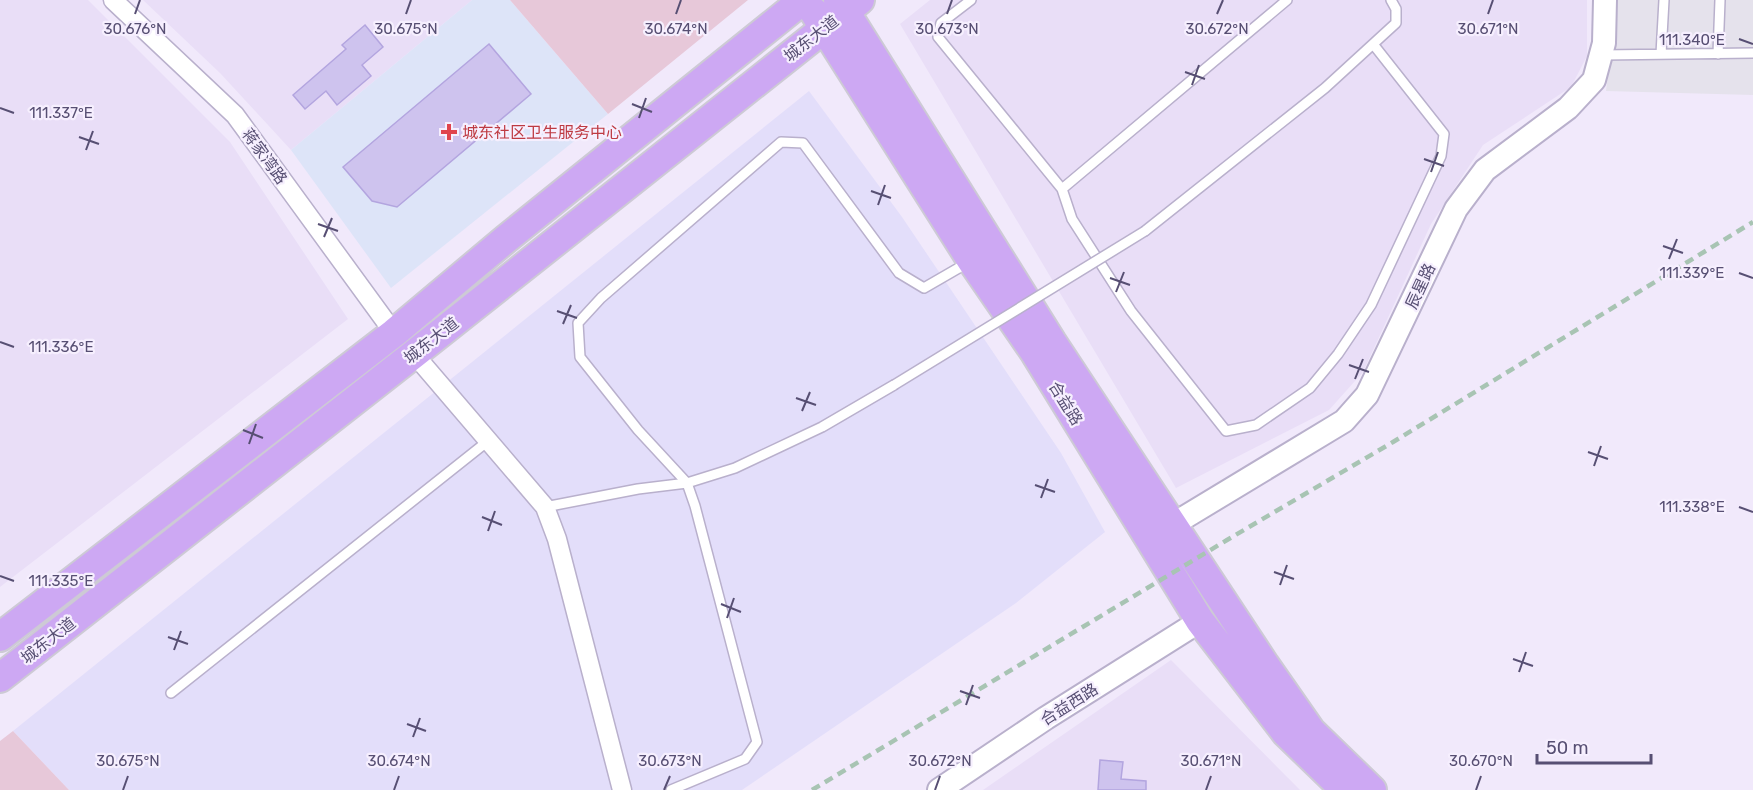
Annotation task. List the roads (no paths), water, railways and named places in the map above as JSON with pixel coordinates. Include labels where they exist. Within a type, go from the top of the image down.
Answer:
[{"type":"main road","name":"城东大道","points":[[0,637],[394,333],[506,239],[802,0]]},
{"type":"main road","name":"合益路","points":[[807,0],[842,10],[1052,342],[1265,665],[1311,731],[1372,790]]},
{"type":"main road","name":"城东大道","points":[[0,678],[414,354],[842,10]]},
{"type":"main road","name":"合益路","points":[[842,10],[971,260],[1035,353],[1200,621],[1286,734],[1345,790]]},
{"type":"street","name":"蒋家湾路","points":[[112,0],[236,115],[394,333]]},
{"type":"street","name":"辰星路","points":[[1172,525],[1344,420],[1360,404],[1383,364],[1456,209],[1485,170],[1568,108],[1594,80],[1604,43],[1605,0]]},
{"type":"street","points":[[414,354],[545,507],[556,539],[622,790]]},
{"type":"street","name":"合益西路","points":[[939,790],[1046,718],[1200,621]]},
{"type":"lane","points":[[971,0],[941,23],[938,37],[1062,189],[1072,219],[1131,312],[1226,431],[1256,425],[1310,388],[1338,354],[1371,305],[1441,156],[1444,134],[1373,44]]},
{"type":"lane","points":[[1062,189],[1287,0]]},
{"type":"lane","points":[[545,507],[638,489],[687,483],[735,468],[822,426],[894,385],[1145,231],[1325,88],[1396,23],[1396,9],[1391,0]]},
{"type":"lane","points":[[1661,54],[1664,0]]},
{"type":"lane","points":[[1718,54],[1720,0]]},
{"type":"lane","points":[[1600,55],[1753,53]]},
{"type":"lane","points":[[671,790],[745,759],[757,742],[687,483],[638,430],[580,357],[578,323],[601,298],[781,142],[803,143],[899,273],[924,288],[971,260]]},
{"type":"lane","points":[[171,693],[488,441]]},
{"type":"railway","points":[[812,790],[1393,442],[1753,222]]},
{"type":"place","name":"城东社区卫生服务中心","points":[[449,132]]}]
